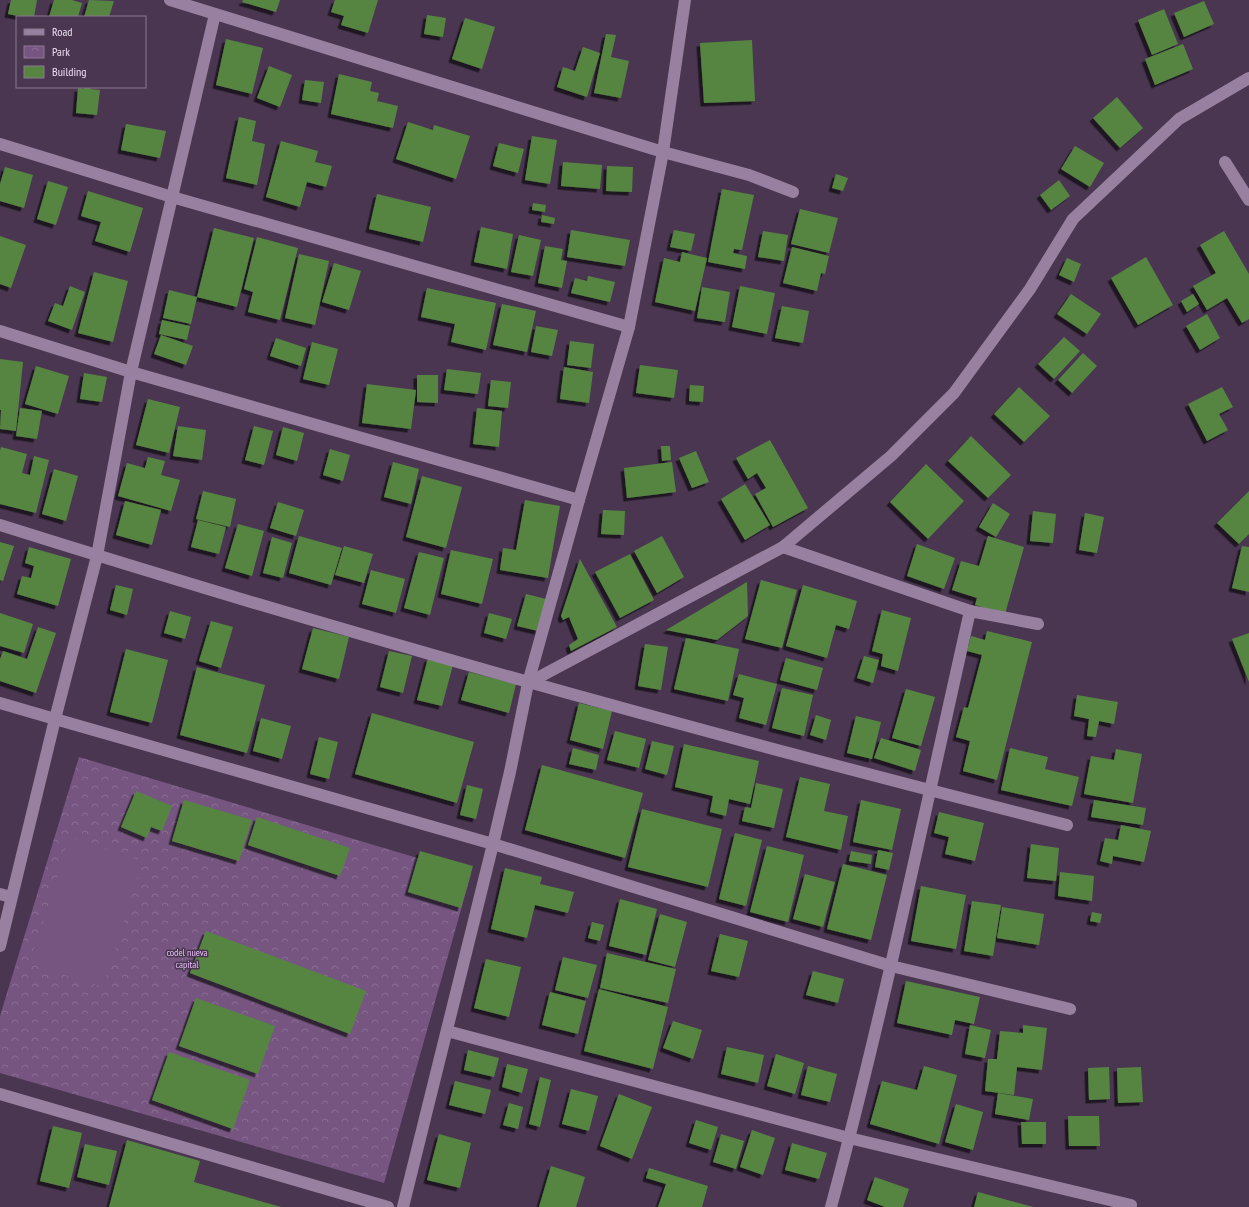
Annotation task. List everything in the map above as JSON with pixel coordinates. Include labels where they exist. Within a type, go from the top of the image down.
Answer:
[{"type":"street","points":[[170,0],[663,152],[749,175],[793,192]]},
{"type":"street","points":[[403,1207],[493,844],[510,772],[528,683],[629,327],[663,152],[685,0]]},
{"type":"street","points":[[0,946],[6,895],[55,719],[97,556],[131,372],[215,14]]},
{"type":"street","points":[[528,683],[783,547],[891,456],[954,392],[1030,289],[1073,219],[1179,119],[1249,78]]},
{"type":"street","points":[[0,144],[172,197],[629,327]]},
{"type":"street","points":[[1225,162],[1249,200]]},
{"type":"street","points":[[0,331],[131,372],[579,500]]},
{"type":"street","points":[[0,525],[97,556],[528,683],[1067,825]]},
{"type":"street","points":[[783,547],[970,611],[1038,624]]},
{"type":"street","points":[[830,1207],[849,1138],[891,966],[970,611]]},
{"type":"street","points":[[0,703],[493,844],[891,966],[1070,1009]]},
{"type":"street","points":[[447,1031],[849,1138],[1131,1205]]},
{"type":"street","points":[[0,1094],[388,1207]]},
{"type":"green space","name":"codel nueva capital","points":[[79,757],[471,874],[384,1183],[0,1073],[0,1016]]},
{"type":"green space","points":[[69,838],[143,861],[103,987],[30,964]]},
{"type":"building","points":[[11,0],[37,0],[34,16],[18,16],[8,14]]},
{"type":"building","points":[[54,0],[72,0],[82,3],[78,16],[49,16]]},
{"type":"building","points":[[89,0],[114,1],[109,16],[84,16]]},
{"type":"building","points":[[243,0],[280,0],[276,12],[242,2]]},
{"type":"building","points":[[335,0],[378,0],[368,33],[341,25],[344,16],[331,12]]},
{"type":"building","points":[[1204,1],[1214,24],[1184,37],[1174,13]]},
{"type":"building","points":[[1164,9],[1178,44],[1152,55],[1138,20]]},
{"type":"building","points":[[427,15],[446,18],[443,37],[424,34]]},
{"type":"building","points":[[465,18],[495,27],[482,69],[452,59]]},
{"type":"building","points":[[606,34],[616,35],[611,57],[629,61],[621,98],[594,93]]},
{"type":"building","points":[[226,39],[263,48],[252,94],[216,85]]},
{"type":"building","points":[[752,40],[755,101],[704,103],[700,43]]},
{"type":"building","points":[[1183,44],[1193,69],[1155,85],[1145,59]]},
{"type":"building","points":[[583,47],[600,53],[587,97],[557,87],[563,67],[575,71]]},
{"type":"building","points":[[269,66],[292,75],[280,107],[257,98]]},
{"type":"building","points":[[339,74],[372,82],[370,91],[379,93],[377,101],[398,106],[393,128],[331,114]]},
{"type":"building","points":[[305,80],[324,82],[321,103],[302,100]]},
{"type":"building","points":[[78,88],[90,88],[100,90],[97,115],[76,113]]},
{"type":"building","points":[[1117,97],[1143,128],[1120,148],[1093,118]]},
{"type":"building","points":[[239,117],[256,121],[252,141],[265,144],[257,185],[226,178]]},
{"type":"building","points":[[408,122],[433,130],[434,125],[470,136],[456,179],[396,159]]},
{"type":"building","points":[[126,124],[166,131],[160,158],[121,150]]},
{"type":"building","points":[[532,136],[557,140],[550,184],[525,180]]},
{"type":"building","points":[[281,141],[318,151],[315,162],[332,166],[326,187],[307,182],[300,207],[266,197]]},
{"type":"building","points":[[499,143],[524,149],[518,173],[493,166]]},
{"type":"building","points":[[1075,146],[1104,163],[1090,187],[1061,169]]},
{"type":"building","points":[[563,162],[602,165],[600,189],[561,186]]},
{"type":"building","points":[[607,166],[633,167],[632,192],[606,191]]},
{"type":"building","points":[[5,167],[33,175],[24,208],[0,201],[0,184]]},
{"type":"building","points":[[836,174],[848,178],[843,191],[832,188]]},
{"type":"building","points":[[1059,180],[1070,196],[1051,210],[1040,195]]},
{"type":"building","points":[[48,181],[68,187],[56,225],[37,219]]},
{"type":"building","points":[[722,189],[754,195],[742,250],[734,249],[733,253],[747,256],[745,269],[708,262]]},
{"type":"building","points":[[88,191],[143,208],[130,252],[95,241],[101,222],[81,216]]},
{"type":"building","points":[[377,194],[431,207],[423,242],[369,229]]},
{"type":"building","points":[[533,203],[546,205],[545,212],[532,210]]},
{"type":"building","points":[[800,209],[838,218],[829,253],[791,244]]},
{"type":"building","points":[[542,215],[555,218],[554,224],[541,222]]},
{"type":"building","points":[[481,227],[513,234],[507,269],[474,262]]},
{"type":"building","points":[[214,228],[254,238],[237,307],[197,297]]},
{"type":"building","points":[[571,230],[630,240],[625,266],[567,257]]},
{"type":"building","points":[[674,230],[695,234],[691,251],[670,247]]},
{"type":"building","points":[[763,231],[788,235],[784,261],[758,257]]},
{"type":"building","points":[[1224,231],[1249,274],[1249,319],[1242,323],[1227,298],[1207,310],[1193,286],[1216,273],[1200,245]]},
{"type":"building","points":[[519,235],[541,240],[533,276],[511,272]]},
{"type":"building","points":[[0,236],[26,245],[11,288],[0,284]]},
{"type":"building","points":[[257,237],[298,248],[280,320],[248,312],[253,292],[244,289]]},
{"type":"building","points":[[545,246],[563,249],[561,260],[567,261],[562,288],[538,283]]},
{"type":"building","points":[[792,247],[829,256],[825,274],[821,273],[817,291],[783,283]]},
{"type":"building","points":[[682,252],[707,258],[695,311],[655,302],[664,258],[680,262]]},
{"type":"building","points":[[299,254],[329,261],[315,325],[285,318]]},
{"type":"building","points":[[1146,257],[1173,305],[1138,325],[1111,278]]},
{"type":"building","points":[[1067,258],[1081,264],[1074,282],[1059,275]]},
{"type":"building","points":[[334,263],[361,271],[349,310],[322,302]]},
{"type":"building","points":[[94,272],[128,281],[113,342],[78,333]]},
{"type":"building","points":[[588,276],[615,282],[610,302],[571,293],[575,278],[587,281]]},
{"type":"building","points":[[70,286],[85,292],[72,330],[48,321],[55,303],[63,306]]},
{"type":"building","points":[[740,286],[775,293],[767,334],[732,327]]},
{"type":"building","points":[[702,287],[730,292],[725,322],[697,318]]},
{"type":"building","points":[[427,288],[496,303],[486,350],[451,342],[455,324],[421,317]]},
{"type":"building","points":[[169,290],[197,297],[191,324],[163,318]]},
{"type":"building","points":[[1071,294],[1101,314],[1087,334],[1057,314]]},
{"type":"building","points":[[1193,294],[1199,304],[1187,312],[1181,301]]},
{"type":"building","points":[[502,304],[536,311],[527,352],[493,345]]},
{"type":"building","points":[[782,306],[809,311],[803,343],[775,338]]},
{"type":"building","points":[[1207,314],[1220,338],[1200,350],[1186,326]]},
{"type":"building","points":[[162,320],[190,326],[187,340],[159,334]]},
{"type":"building","points":[[536,326],[558,330],[552,356],[531,352]]},
{"type":"building","points":[[161,335],[193,346],[186,365],[154,354]]},
{"type":"building","points":[[1064,337],[1080,351],[1054,379],[1038,364]]},
{"type":"building","points":[[276,338],[306,348],[301,366],[270,356]]},
{"type":"building","points":[[570,341],[594,344],[591,368],[567,365]]},
{"type":"building","points":[[312,342],[338,349],[329,385],[303,379]]},
{"type":"building","points":[[1083,353],[1097,366],[1072,393],[1058,380]]},
{"type":"building","points":[[0,359],[23,362],[16,431],[0,429]]},
{"type":"building","points":[[640,365],[678,370],[674,398],[636,393]]},
{"type":"building","points":[[36,366],[69,376],[58,414],[25,404]]},
{"type":"building","points":[[564,367],[593,372],[589,403],[560,399]]},
{"type":"building","points":[[447,369],[481,373],[478,394],[444,390]]},
{"type":"building","points":[[84,373],[107,377],[102,402],[80,399]]},
{"type":"building","points":[[417,375],[438,375],[438,403],[417,402]]},
{"type":"building","points":[[491,380],[511,382],[508,408],[488,406]]},
{"type":"building","points":[[367,384],[416,390],[411,429],[362,423]]},
{"type":"building","points":[[690,385],[704,386],[703,402],[689,401]]},
{"type":"building","points":[[1019,387],[1050,416],[1024,442],[994,414]]},
{"type":"building","points":[[1222,387],[1233,407],[1219,414],[1228,430],[1207,441],[1188,404]]},
{"type":"building","points":[[148,399],[180,407],[169,453],[136,445]]},
{"type":"building","points":[[20,408],[42,411],[37,439],[16,436]]},
{"type":"building","points":[[477,408],[502,411],[499,447],[473,444]]},
{"type":"building","points":[[178,426],[206,430],[202,460],[173,456]]},
{"type":"building","points":[[254,426],[273,431],[264,465],[245,460]]},
{"type":"building","points":[[283,427],[304,433],[297,461],[276,455]]},
{"type":"building","points":[[971,436],[1011,475],[988,498],[948,461]]},
{"type":"building","points":[[770,440],[808,508],[773,527],[755,494],[766,488],[757,473],[748,479],[736,458]]},
{"type":"building","points":[[661,446],[670,446],[671,460],[662,461]]},
{"type":"building","points":[[1,447],[27,454],[22,473],[30,475],[34,456],[49,460],[36,513],[0,504]]},
{"type":"building","points":[[330,449],[350,455],[343,481],[323,475]]},
{"type":"building","points":[[696,451],[709,482],[692,488],[679,458]]},
{"type":"building","points":[[148,457],[165,461],[161,475],[180,480],[171,511],[118,496],[127,463],[145,468]]},
{"type":"building","points":[[393,462],[419,469],[411,504],[384,497]]},
{"type":"building","points":[[672,462],[676,492],[627,498],[624,468]]},
{"type":"building","points":[[926,464],[964,501],[928,539],[890,502]]},
{"type":"building","points":[[54,469],[78,476],[66,521],[42,514]]},
{"type":"building","points":[[422,476],[462,487],[446,548],[406,537]]},
{"type":"building","points":[[745,484],[770,525],[745,540],[721,499]]},
{"type":"building","points":[[203,491],[236,499],[230,527],[196,519]]},
{"type":"building","points":[[1249,491],[1249,534],[1239,544],[1217,523]]},
{"type":"building","points":[[525,500],[560,506],[548,578],[500,570],[503,548],[516,550]]},
{"type":"building","points":[[125,501],[161,510],[152,545],[116,535]]},
{"type":"building","points":[[278,502],[304,510],[296,536],[270,528]]},
{"type":"building","points":[[993,503],[1010,514],[996,537],[979,527]]},
{"type":"building","points":[[603,510],[625,511],[624,535],[601,534]]},
{"type":"building","points":[[1033,511],[1056,514],[1053,543],[1030,541]]},
{"type":"building","points":[[1085,513],[1104,517],[1097,553],[1079,550]]},
{"type":"building","points":[[198,520],[226,527],[219,554],[191,547]]},
{"type":"building","points":[[238,524],[264,531],[252,576],[225,568]]},
{"type":"building","points":[[299,536],[342,548],[331,585],[289,573]]},
{"type":"building","points":[[662,536],[684,577],[657,593],[634,551]]},
{"type":"building","points":[[988,536],[1024,547],[1005,614],[975,605],[977,598],[952,590],[961,561],[979,566]]},
{"type":"building","points":[[272,537],[292,543],[283,578],[263,573]]},
{"type":"building","points":[[0,542],[14,546],[3,581],[0,580]]},
{"type":"building","points":[[917,544],[955,558],[944,589],[907,576]]},
{"type":"building","points":[[344,546],[373,554],[364,583],[335,575]]},
{"type":"building","points":[[1242,546],[1249,547],[1249,592],[1232,588]]},
{"type":"building","points":[[29,547],[71,559],[58,606],[17,594],[22,576],[31,578],[34,566],[25,563]]},
{"type":"building","points":[[451,550],[493,559],[482,604],[441,594]]},
{"type":"building","points":[[419,552],[444,558],[430,615],[404,608]]},
{"type":"building","points":[[630,554],[654,600],[620,618],[595,572]]},
{"type":"building","points":[[580,559],[617,627],[571,651],[569,645],[578,639],[569,617],[563,620],[561,616]]},
{"type":"building","points":[[371,570],[405,579],[396,613],[362,604]]},
{"type":"building","points":[[761,580],[797,590],[782,648],[745,639]]},
{"type":"building","points":[[747,582],[748,616],[717,640],[666,630]]},
{"type":"building","points":[[116,585],[133,589],[127,615],[110,610]]},
{"type":"building","points":[[803,585],[857,601],[849,629],[836,625],[827,658],[786,646]]},
{"type":"building","points":[[526,594],[546,599],[538,631],[517,626]]},
{"type":"building","points":[[882,610],[911,618],[898,671],[881,666],[883,654],[872,651]]},
{"type":"building","points":[[170,611],[191,617],[185,639],[164,633]]},
{"type":"building","points":[[0,613],[33,624],[24,653],[0,646]]},
{"type":"building","points":[[489,613],[512,619],[506,639],[484,633]]},
{"type":"building","points":[[211,621],[233,627],[221,668],[199,661]]},
{"type":"building","points":[[38,627],[56,633],[36,693],[0,681],[0,659],[3,651],[27,659]]},
{"type":"building","points":[[313,628],[349,637],[339,679],[302,669]]},
{"type":"building","points":[[987,631],[1032,642],[997,780],[963,771],[970,741],[956,737],[964,707],[968,708],[982,655],[967,651],[971,636],[985,640]]},
{"type":"building","points":[[1249,633],[1249,682],[1232,639]]},
{"type":"building","points":[[686,638],[739,649],[728,701],[674,689]]},
{"type":"building","points":[[645,644],[668,647],[661,690],[638,686]]},
{"type":"building","points":[[126,649],[168,660],[152,723],[110,712]]},
{"type":"building","points":[[389,651],[412,656],[403,693],[380,687]]},
{"type":"building","points":[[864,656],[879,660],[873,683],[857,678]]},
{"type":"building","points":[[428,658],[453,665],[442,706],[417,700]]},
{"type":"building","points":[[786,658],[823,668],[817,690],[780,680]]},
{"type":"building","points":[[197,667],[265,685],[247,753],[180,735]]},
{"type":"building","points":[[469,672],[516,684],[509,713],[461,700]]},
{"type":"building","points":[[739,674],[777,684],[766,725],[739,718],[744,698],[733,695]]},
{"type":"building","points":[[782,688],[813,695],[804,736],[772,728]]},
{"type":"building","points":[[906,689],[935,697],[921,746],[892,738]]},
{"type":"building","points":[[1077,695],[1118,702],[1114,724],[1099,721],[1096,737],[1087,736],[1089,719],[1074,716]]},
{"type":"building","points":[[579,703],[612,711],[603,749],[570,740]]},
{"type":"building","points":[[372,713],[474,742],[457,803],[355,774]]},
{"type":"building","points":[[816,715],[831,720],[826,740],[810,735]]},
{"type":"building","points":[[856,716],[881,722],[872,759],[847,753]]},
{"type":"building","points":[[261,718],[291,726],[282,759],[253,751]]},
{"type":"building","points":[[615,731],[646,739],[639,768],[607,760]]},
{"type":"building","points":[[319,737],[338,742],[329,779],[310,774]]},
{"type":"building","points":[[881,738],[921,750],[915,771],[874,758]]},
{"type":"building","points":[[652,741],[674,746],[667,775],[645,769]]},
{"type":"building","points":[[684,744],[759,761],[750,804],[729,799],[726,816],[710,812],[713,796],[675,787]]},
{"type":"building","points":[[573,748],[599,755],[596,770],[569,764]]},
{"type":"building","points":[[1010,748],[1048,757],[1045,769],[1079,777],[1072,806],[1001,790]]},
{"type":"building","points":[[1116,749],[1142,754],[1133,803],[1084,794],[1091,756],[1114,760]]},
{"type":"building","points":[[542,765],[643,793],[625,858],[525,830]]},
{"type":"building","points":[[800,777],[830,784],[824,811],[848,816],[841,850],[786,837]]},
{"type":"building","points":[[756,783],[783,789],[774,828],[742,821],[745,807],[751,808]]},
{"type":"building","points":[[467,785],[483,789],[476,819],[460,815]]},
{"type":"building","points":[[136,791],[172,806],[162,831],[151,827],[147,838],[121,827]]},
{"type":"building","points":[[184,800],[252,820],[239,861],[172,841]]},
{"type":"building","points":[[861,800],[901,809],[892,850],[853,842]]},
{"type":"building","points":[[1094,800],[1146,808],[1143,825],[1091,817]]},
{"type":"building","points":[[642,809],[722,829],[708,887],[628,867]]},
{"type":"building","points":[[939,812],[984,823],[975,861],[945,854],[949,837],[934,833]]},
{"type":"building","points":[[257,817],[350,848],[340,876],[248,845]]},
{"type":"building","points":[[1121,825],[1151,831],[1144,862],[1113,856],[1112,864],[1100,861],[1105,838],[1118,840]]},
{"type":"building","points":[[735,833],[762,840],[746,906],[719,899]]},
{"type":"building","points":[[1031,844],[1059,848],[1056,881],[1027,878]]},
{"type":"building","points":[[767,846],[804,855],[788,922],[750,912]]},
{"type":"building","points":[[878,850],[893,853],[889,870],[875,867]]},
{"type":"building","points":[[420,851],[473,866],[461,908],[408,892]]},
{"type":"building","points":[[851,851],[872,855],[871,864],[849,861]]},
{"type":"building","points":[[843,864],[887,875],[871,940],[827,929]]},
{"type":"building","points":[[505,868],[542,877],[540,884],[574,892],[568,913],[535,905],[527,938],[491,929]]},
{"type":"building","points":[[1060,872],[1094,876],[1092,901],[1058,896]]},
{"type":"building","points":[[805,874],[835,882],[823,927],[793,919]]},
{"type":"building","points":[[921,886],[966,895],[956,949],[911,941]]},
{"type":"building","points":[[620,899],[657,909],[646,955],[609,946]]},
{"type":"building","points":[[972,901],[1001,905],[993,956],[964,951]]},
{"type":"building","points":[[1002,907],[1044,914],[1039,945],[997,938]]},
{"type":"building","points":[[1092,912],[1102,914],[1100,923],[1090,921]]},
{"type":"building","points":[[660,914],[687,922],[675,967],[648,960]]},
{"type":"building","points":[[592,922],[604,925],[600,941],[588,938]]},
{"type":"building","points":[[206,931],[366,991],[350,1034],[190,973]]},
{"type":"building","points":[[720,934],[748,941],[739,977],[711,971]]},
{"type":"building","points":[[607,953],[676,969],[668,1003],[600,988]]},
{"type":"building","points":[[563,957],[597,965],[588,998],[555,990]]},
{"type":"building","points":[[486,959],[521,967],[509,1017],[474,1008]]},
{"type":"building","points":[[813,971],[844,979],[838,1003],[806,995]]},
{"type":"building","points":[[906,981],[980,997],[974,1024],[955,1020],[952,1035],[897,1023]]},
{"type":"building","points":[[599,989],[668,1007],[653,1069],[584,1051]]},
{"type":"building","points":[[550,992],[586,1001],[578,1034],[542,1025]]},
{"type":"building","points":[[196,998],[275,1026],[258,1074],[179,1046]]},
{"type":"building","points":[[673,1021],[702,1030],[693,1059],[663,1048]]},
{"type":"building","points":[[970,1025],[991,1030],[985,1058],[965,1054]]},
{"type":"building","points":[[1023,1025],[1047,1028],[1042,1070],[1017,1067],[1014,1095],[985,1091],[988,1059],[997,1059],[1000,1031],[1023,1033]]},
{"type":"building","points":[[727,1047],[764,1055],[758,1083],[721,1074]]},
{"type":"building","points":[[468,1050],[499,1058],[494,1077],[464,1070]]},
{"type":"building","points":[[169,1052],[250,1080],[233,1129],[152,1100]]},
{"type":"building","points":[[776,1054],[804,1063],[795,1094],[767,1086]]},
{"type":"building","points":[[507,1064],[528,1069],[522,1093],[502,1087]]},
{"type":"building","points":[[808,1066],[837,1074],[830,1102],[801,1095]]},
{"type":"building","points":[[924,1066],[957,1075],[939,1144],[870,1124],[882,1081],[917,1090]]},
{"type":"building","points":[[1109,1067],[1110,1099],[1089,1100],[1088,1068]]},
{"type":"building","points":[[1141,1067],[1143,1102],[1118,1103],[1117,1068]]},
{"type":"building","points":[[540,1077],[551,1080],[540,1127],[529,1124]]},
{"type":"building","points":[[455,1081],[491,1090],[485,1114],[449,1105]]},
{"type":"building","points":[[571,1089],[598,1096],[589,1131],[562,1124]]},
{"type":"building","points":[[998,1093],[1033,1099],[1029,1120],[995,1114]]},
{"type":"building","points":[[619,1094],[652,1107],[632,1159],[600,1146]]},
{"type":"building","points":[[509,1103],[523,1107],[518,1129],[503,1125]]},
{"type":"building","points":[[956,1104],[983,1112],[973,1150],[945,1142]]},
{"type":"building","points":[[1068,1116],[1099,1116],[1100,1146],[1069,1146]]},
{"type":"building","points":[[696,1120],[718,1127],[711,1150],[689,1143]]},
{"type":"building","points":[[1021,1122],[1046,1122],[1046,1144],[1022,1144]]},
{"type":"building","points":[[53,1126],[82,1133],[69,1188],[40,1181]]},
{"type":"building","points":[[752,1130],[775,1138],[763,1175],[740,1167]]},
{"type":"building","points":[[439,1134],[471,1143],[460,1188],[427,1180]]},
{"type":"building","points":[[721,1134],[744,1141],[736,1169],[713,1162]]},
{"type":"building","points":[[127,1140],[200,1161],[194,1182],[281,1207],[109,1207]]},
{"type":"building","points":[[792,1143],[827,1153],[819,1179],[785,1170]]},
{"type":"building","points":[[85,1144],[117,1151],[109,1185],[77,1177]]},
{"type":"building","points":[[551,1166],[585,1177],[576,1207],[539,1207]]},
{"type":"building","points":[[649,1168],[708,1186],[702,1207],[658,1207],[666,1184],[646,1178]]},
{"type":"building","points":[[875,1177],[909,1189],[903,1207],[885,1207],[867,1200]]},
{"type":"building","points":[[978,1192],[1033,1207],[974,1207]]}]
